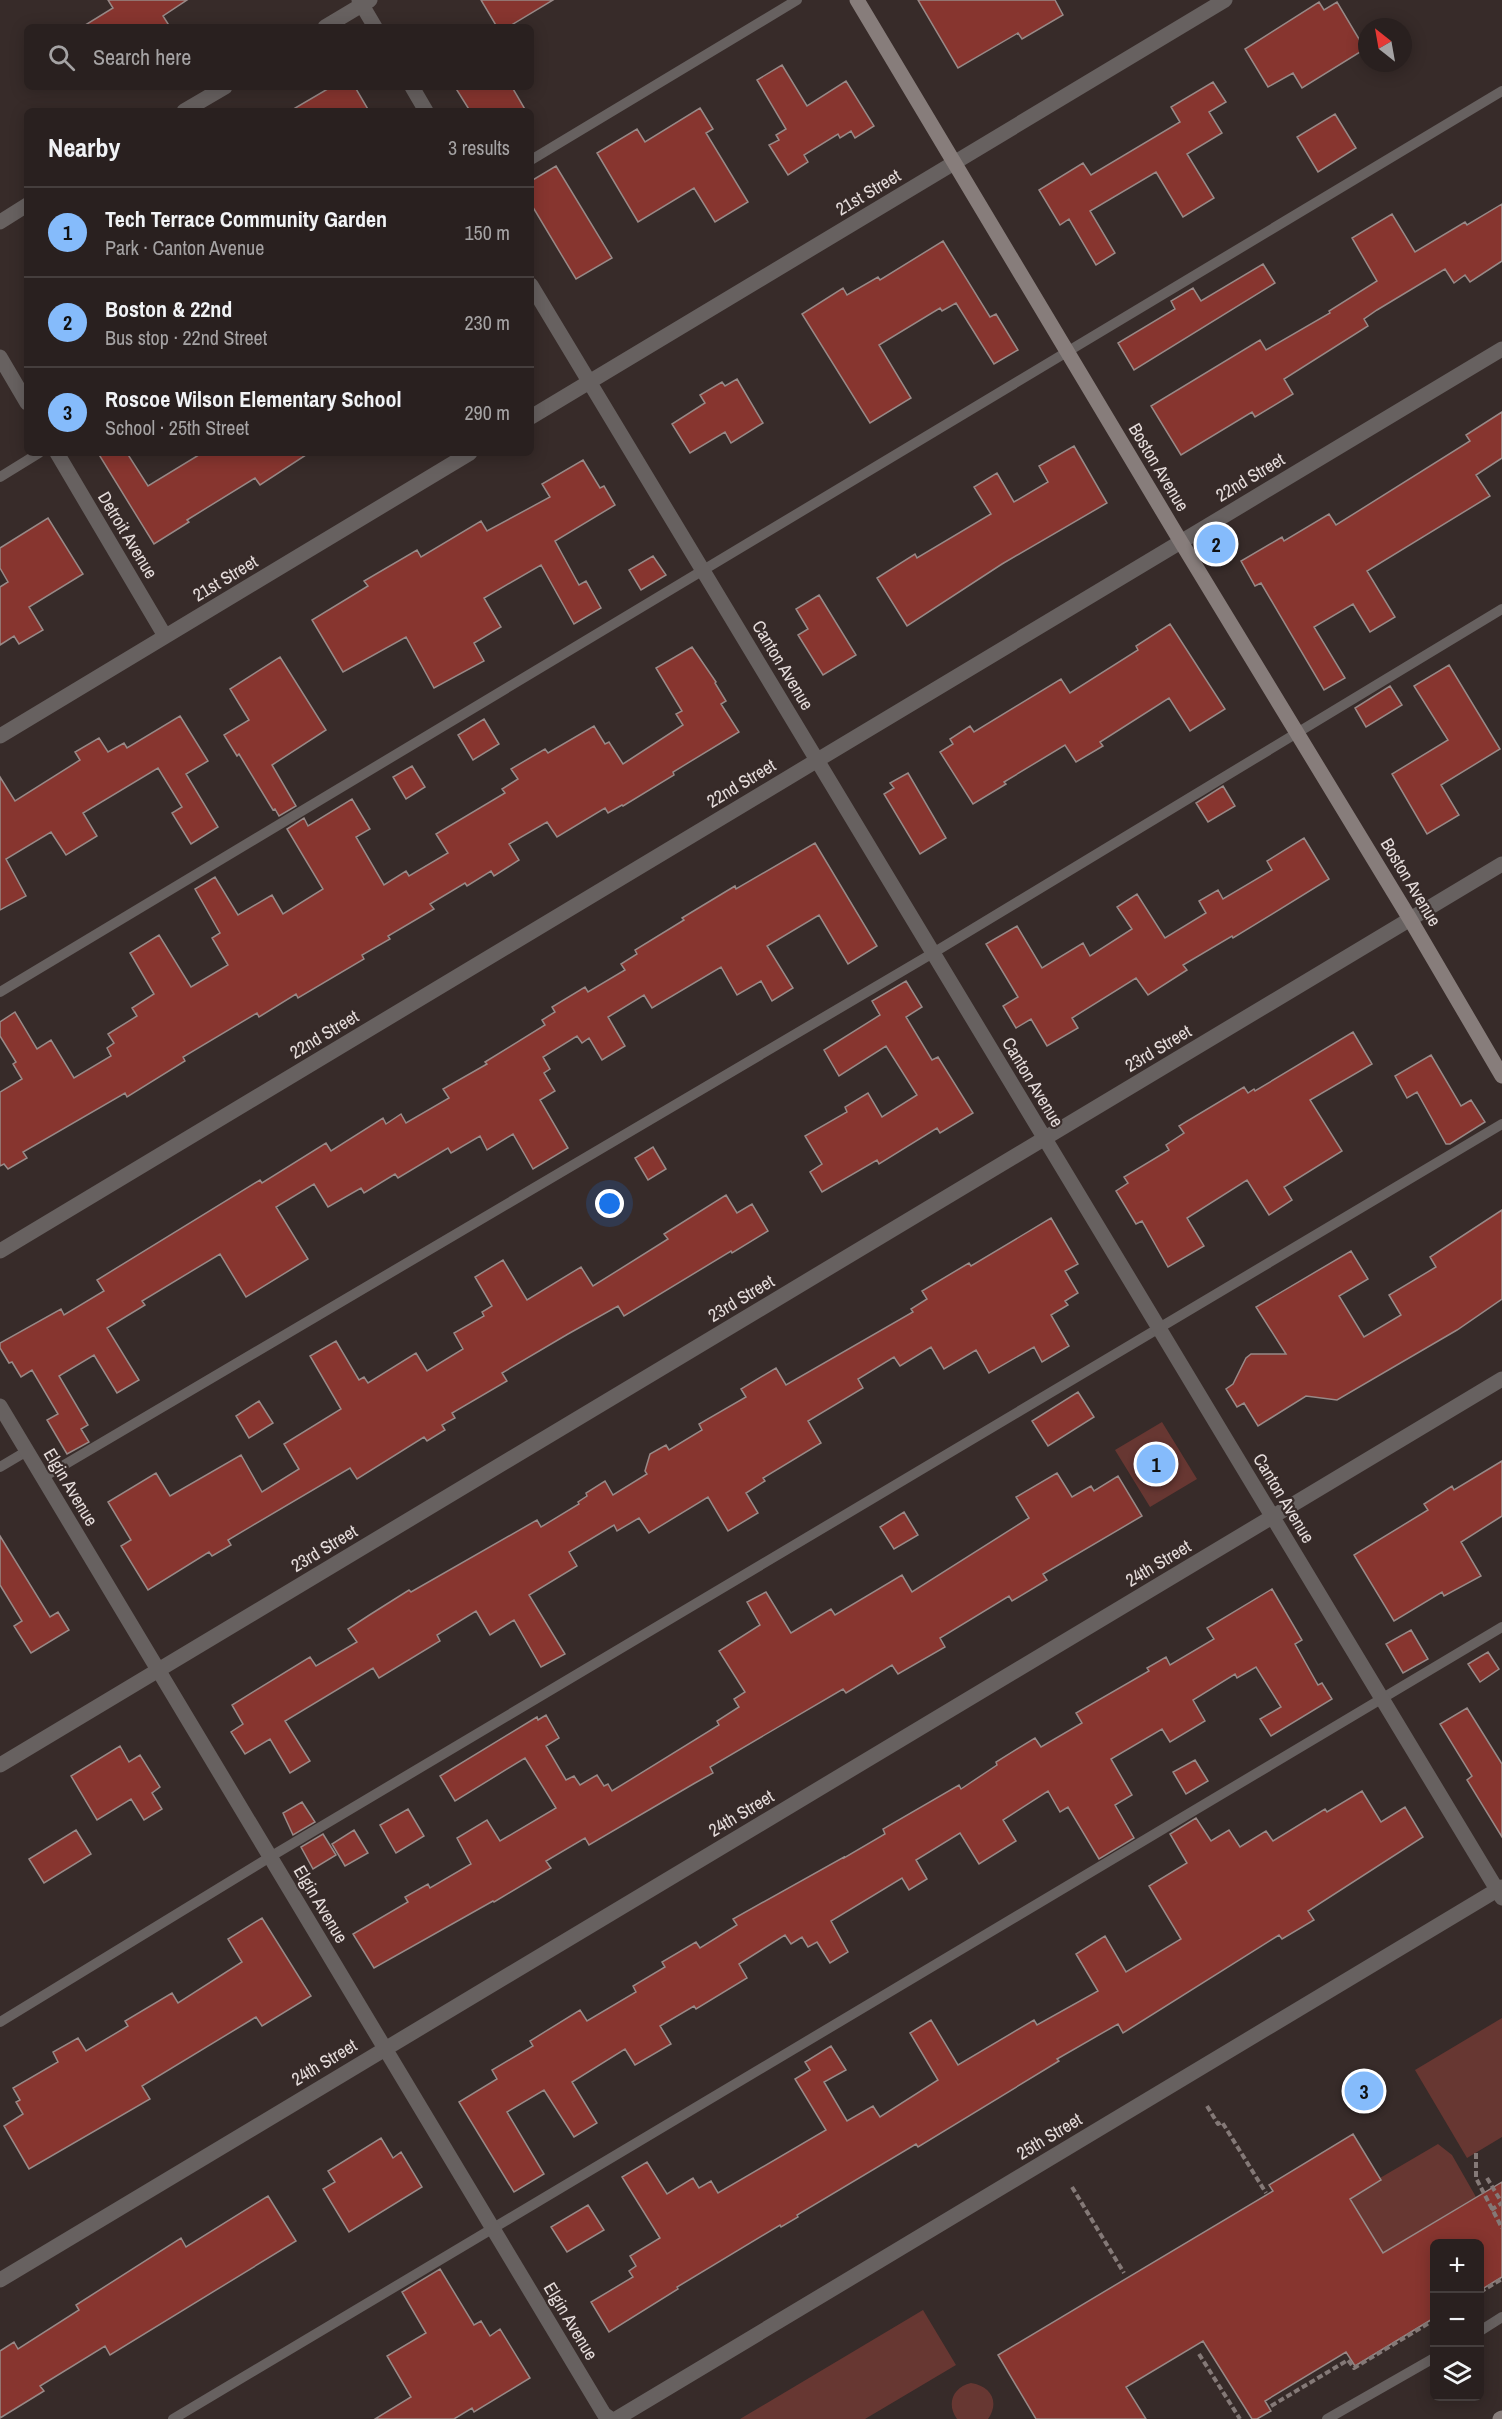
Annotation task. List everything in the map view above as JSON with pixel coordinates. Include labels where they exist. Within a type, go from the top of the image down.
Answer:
[{"type":"street","name":"Boston Avenue","points":[[857,0],[1181,542],[1410,919],[1502,1076]]},
{"type":"street","name":"21st Street","points":[[534,415],[1225,0]]},
{"type":"street","points":[[330,24],[364,2],[374,24]]},
{"type":"street","points":[[189,108],[220,90]]},
{"type":"street","points":[[414,90],[424,108]]},
{"type":"street","points":[[0,222],[24,208]]},
{"type":"street","name":"Canton Avenue","points":[[534,290],[1500,1892]]},
{"type":"street","name":"22nd Street","points":[[0,1251],[1502,349]]},
{"type":"street","points":[[0,357],[24,398]]},
{"type":"street","name":"Detroit Avenue","points":[[59,456],[165,636]]},
{"type":"street","name":"21st Street","points":[[0,736],[465,456]]},
{"type":"street","name":"23rd Street","points":[[0,1765],[1502,864]]},
{"type":"street","name":"24th Street","points":[[0,2280],[1502,1379]]},
{"type":"street","name":"Elgin Avenue","points":[[0,1406],[604,2414],[611,2419]]},
{"type":"street","name":"25th Street","points":[[616,2419],[1500,1892]]},
{"type":"lane","points":[[534,158],[797,0]]},
{"type":"lane","points":[[0,992],[1502,91]]},
{"type":"lane","points":[[0,477],[34,456]]},
{"type":"lane","points":[[42,1478],[933,953],[1502,609]]},
{"type":"lane","points":[[0,2022],[270,1857],[1502,1124]]},
{"type":"lane","points":[[0,1467],[27,1451]]},
{"type":"lane","points":[[173,2419],[1502,1627]]},
{"type":"lane","points":[[1484,2328],[1502,2317]]},
{"type":"lane","points":[[1327,2419],[1430,2360]]},
{"type":"path","points":[[1207,2106],[1218,2124],[1222,2121],[1266,2193]]},
{"type":"path","points":[[1476,2153],[1476,2178],[1502,2228]]},
{"type":"path","points":[[1487,2178],[1502,2203],[1491,2210]]},
{"type":"path","points":[[1072,2187],[1124,2272]]},
{"type":"path","points":[[1484,2289],[1502,2279]]},
{"type":"path","points":[[1271,2406],[1348,2360],[1354,2368],[1430,2322]]},
{"type":"path","points":[[1200,2354],[1240,2419]]},
{"type":"shaded area","points":[[1162,1422],[1197,1479],[1150,1507],[1115,1450]]},
{"type":"shaded area","points":[[1502,2018],[1502,2137],[1467,2158],[1415,2070]]},
{"type":"shaded area","points":[[1438,2144],[1452,2155],[1476,2197],[1383,2253],[1350,2199],[1381,2181],[1380,2178]]},
{"type":"shaded area","points":[[923,2310],[956,2365],[865,2419],[740,2419]]},
{"type":"shaded area","points":[[971,2383],[984,2388],[992,2396],[992,2413],[988,2419],[957,2419],[954,2413],[953,2397],[960,2388]]},
{"type":"building","points":[[108,0],[187,0],[163,16],[168,24],[87,24],[113,8]]},
{"type":"building","points":[[481,0],[553,0],[513,24],[495,24]]},
{"type":"building","points":[[918,0],[1055,0],[1063,15],[1022,39],[1018,33],[958,68]]},
{"type":"building","points":[[1319,2],[1324,10],[1337,2],[1358,37],[1358,53],[1302,88],[1293,73],[1268,87],[1245,49]]},
{"type":"building","points":[[782,65],[807,106],[846,81],[874,126],[855,138],[851,131],[840,138],[838,134],[804,155],[808,162],[788,175],[769,145],[779,140],[776,135],[786,129],[757,80]]},
{"type":"building","points":[[1213,82],[1226,102],[1209,112],[1222,133],[1187,154],[1214,198],[1183,217],[1156,172],[1090,211],[1115,253],[1096,265],[1069,219],[1060,225],[1039,190],[1083,163],[1091,175],[1180,122],[1171,107]]},
{"type":"building","points":[[326,90],[357,90],[367,108],[295,108]]},
{"type":"building","points":[[457,90],[514,90],[524,108],[468,108]]},
{"type":"building","points":[[700,108],[713,129],[706,133],[748,202],[715,222],[694,188],[638,222],[597,153],[637,129],[645,142]]},
{"type":"building","points":[[1335,114],[1356,148],[1318,172],[1297,137]]},
{"type":"building","points":[[556,166],[612,258],[576,279],[534,209],[534,179]]},
{"type":"building","points":[[1502,204],[1502,261],[1470,282],[1465,275],[1454,283],[1445,269],[1377,310],[1364,319],[1368,326],[1284,379],[1293,394],[1255,417],[1252,412],[1181,455],[1151,406],[1260,340],[1266,350],[1330,313],[1329,311],[1377,281],[1352,238],[1392,214],[1415,252],[1465,222],[1467,225]]},
{"type":"building","points":[[943,241],[990,317],[996,314],[1018,350],[994,364],[956,303],[942,311],[940,308],[879,345],[911,398],[870,423],[802,314],[843,288],[847,295],[878,277],[880,280]]},
{"type":"building","points":[[1263,264],[1275,283],[1134,370],[1118,343],[1175,309],[1171,301],[1193,288],[1201,301]]},
{"type":"building","points":[[737,379],[763,423],[731,443],[725,432],[690,453],[672,424],[705,403],[700,395],[722,382],[725,386]]},
{"type":"building","points":[[1502,412],[1502,458],[1476,475],[1490,496],[1367,571],[1395,617],[1370,632],[1353,604],[1314,627],[1345,678],[1324,690],[1261,583],[1255,586],[1241,561],[1282,537],[1284,541],[1329,514],[1336,525],[1470,441],[1466,435]]},
{"type":"building","points":[[1074,446],[1107,503],[1002,564],[907,626],[877,578],[915,554],[917,558],[991,514],[974,487],[997,473],[1014,502],[1048,482],[1039,466]]},
{"type":"building","points":[[100,456],[129,456],[148,486],[197,456],[304,456],[260,485],[255,478],[187,520],[189,522],[154,544]]},
{"type":"building","points":[[583,460],[600,488],[604,486],[615,505],[555,541],[579,585],[586,581],[601,608],[574,624],[541,565],[484,598],[501,627],[474,643],[484,661],[434,688],[406,637],[343,672],[312,620],[368,586],[364,581],[417,550],[421,557],[481,521],[487,531],[550,497],[542,484]]},
{"type":"building","points":[[48,518],[83,574],[29,607],[43,630],[19,644],[14,636],[0,645],[0,587],[8,582],[0,568],[0,548]]},
{"type":"building","points":[[653,556],[666,575],[641,590],[629,570]]},
{"type":"building","points":[[819,595],[856,655],[823,675],[798,635],[808,629],[796,609]]},
{"type":"building","points":[[1170,624],[1225,709],[1190,731],[1169,698],[1100,742],[1103,746],[1076,762],[1065,745],[973,804],[940,752],[953,744],[950,739],[970,726],[974,732],[1061,679],[1070,693],[1138,650],[1136,646]]},
{"type":"building","points":[[692,647],[716,682],[726,701],[721,704],[739,732],[623,806],[608,813],[605,808],[557,837],[547,822],[509,844],[519,860],[494,876],[491,871],[467,886],[465,883],[430,904],[434,909],[388,936],[390,939],[362,955],[364,959],[298,998],[296,994],[259,1017],[257,1013],[183,1057],[185,1061],[127,1097],[125,1093],[23,1152],[27,1158],[8,1169],[4,1164],[0,1166],[0,1092],[22,1079],[13,1064],[16,1062],[0,1036],[0,1022],[15,1012],[37,1049],[51,1040],[74,1078],[111,1056],[107,1048],[114,1043],[108,1034],[137,1016],[132,1008],[154,994],[130,953],[159,935],[191,987],[228,965],[212,938],[220,933],[195,889],[215,877],[238,915],[272,895],[283,914],[323,889],[287,829],[304,818],[308,826],[352,799],[370,829],[356,837],[384,885],[406,871],[409,876],[448,853],[436,834],[505,793],[502,789],[518,779],[511,769],[545,749],[548,753],[594,726],[605,744],[609,742],[623,764],[683,725],[676,714],[682,711],[656,668]]},
{"type":"building","points":[[280,657],[326,730],[272,765],[296,806],[279,816],[224,735],[249,720],[230,689]]},
{"type":"building","points":[[1449,665],[1500,749],[1441,785],[1459,815],[1427,834],[1392,774],[1448,740],[1414,686]]},
{"type":"building","points":[[1390,686],[1402,705],[1366,727],[1355,708]]},
{"type":"building","points":[[180,716],[208,761],[186,774],[218,827],[191,844],[172,813],[182,807],[158,768],[83,813],[97,836],[66,855],[51,832],[6,859],[26,896],[0,910],[0,777],[15,801],[80,760],[75,752],[99,738],[108,752],[124,743],[127,748]]},
{"type":"building","points":[[484,719],[499,744],[473,760],[458,735]]},
{"type":"building","points":[[412,766],[425,787],[406,799],[393,777]]},
{"type":"building","points":[[908,773],[946,838],[920,854],[884,794],[894,788],[890,783]]},
{"type":"building","points":[[1223,786],[1235,806],[1208,822],[1196,803]]},
{"type":"building","points":[[1304,838],[1329,879],[1233,938],[1232,936],[1183,965],[1187,970],[1148,995],[1136,978],[1072,1018],[1078,1028],[1047,1046],[1031,1019],[1016,1028],[1003,1006],[1018,997],[986,944],[1017,926],[1042,968],[1083,943],[1090,956],[1132,929],[1117,907],[1137,894],[1165,938],[1206,913],[1199,901],[1218,890],[1223,899],[1272,870],[1267,861]]},
{"type":"building","points":[[815,843],[877,946],[848,964],[819,915],[767,946],[793,988],[772,1001],[761,981],[737,995],[721,967],[652,1008],[644,995],[608,1017],[625,1046],[602,1060],[589,1038],[582,1043],[577,1036],[543,1057],[550,1069],[544,1073],[555,1091],[540,1100],[568,1148],[533,1169],[513,1134],[487,1150],[480,1136],[451,1153],[448,1148],[398,1178],[395,1174],[364,1193],[361,1188],[328,1207],[314,1184],[276,1207],[308,1259],[246,1297],[220,1254],[142,1301],[145,1305],[107,1328],[139,1380],[117,1393],[94,1355],[59,1376],[88,1425],[81,1429],[89,1442],[67,1454],[47,1420],[58,1414],[32,1370],[21,1377],[12,1362],[9,1363],[0,1348],[0,1343],[61,1309],[64,1315],[104,1291],[97,1280],[260,1180],[262,1183],[326,1143],[331,1151],[383,1118],[386,1124],[401,1114],[406,1123],[449,1098],[443,1089],[487,1064],[485,1062],[545,1025],[542,1020],[555,1012],[552,1007],[585,987],[588,992],[625,970],[621,964],[637,954],[635,950],[684,920],[682,918],[735,886],[736,889]]},
{"type":"building","points":[[906,981],[922,1007],[906,1017],[932,1060],[938,1057],[973,1113],[940,1133],[937,1128],[879,1164],[877,1160],[822,1192],[810,1172],[822,1164],[805,1136],[847,1112],[845,1107],[868,1093],[882,1117],[917,1095],[886,1046],[839,1076],[824,1050],[880,1015],[872,1001]]},
{"type":"building","points":[[1353,1032],[1372,1064],[1310,1100],[1342,1151],[1284,1187],[1292,1200],[1269,1215],[1247,1180],[1187,1218],[1204,1246],[1168,1267],[1142,1221],[1136,1224],[1116,1191],[1128,1183],[1124,1177],[1169,1150],[1166,1145],[1184,1133],[1179,1126],[1244,1087],[1248,1093],[1254,1089],[1255,1091]]},
{"type":"building","points":[[1431,1055],[1461,1106],[1471,1100],[1485,1122],[1450,1144],[1446,1144],[1417,1092],[1407,1098],[1395,1076]]},
{"type":"building","points":[[653,1147],[666,1169],[648,1180],[635,1158]]},
{"type":"building","points":[[726,1195],[737,1213],[752,1204],[768,1231],[624,1316],[618,1306],[568,1334],[502,1373],[507,1381],[452,1413],[455,1418],[442,1425],[445,1430],[427,1441],[424,1437],[357,1479],[350,1468],[228,1540],[231,1545],[212,1556],[209,1552],[148,1590],[121,1546],[131,1540],[108,1502],[156,1473],[170,1496],[241,1455],[262,1492],[299,1469],[284,1444],[341,1409],[310,1356],[336,1341],[359,1380],[364,1377],[368,1383],[416,1353],[427,1371],[463,1349],[454,1333],[484,1316],[482,1312],[492,1306],[475,1277],[503,1260],[527,1300],[581,1267],[593,1286],[668,1239],[664,1234]]},
{"type":"building","points":[[1502,1210],[1502,1299],[1457,1330],[1337,1400],[1306,1396],[1258,1426],[1244,1403],[1237,1407],[1226,1389],[1233,1384],[1246,1358],[1251,1354],[1286,1354],[1256,1307],[1351,1251],[1368,1279],[1339,1296],[1364,1337],[1401,1315],[1389,1295],[1436,1267],[1430,1257]]},
{"type":"building","points":[[1051,1218],[1078,1264],[1065,1271],[1078,1293],[1065,1301],[1068,1305],[1051,1315],[1069,1346],[1042,1362],[1034,1347],[989,1373],[976,1350],[944,1369],[931,1347],[900,1366],[894,1357],[858,1379],[863,1388],[808,1421],[821,1443],[763,1478],[765,1481],[746,1493],[758,1513],[728,1531],[708,1497],[649,1533],[639,1518],[617,1531],[614,1525],[569,1552],[577,1566],[529,1595],[565,1654],[541,1667],[514,1620],[490,1635],[476,1611],[437,1635],[440,1641],[379,1678],[373,1668],[285,1721],[310,1761],[290,1773],[270,1739],[245,1754],[231,1732],[243,1724],[232,1705],[310,1657],[316,1666],[357,1642],[348,1629],[371,1614],[409,1590],[411,1592],[537,1520],[541,1527],[579,1504],[578,1502],[587,1496],[586,1493],[605,1481],[613,1495],[647,1474],[645,1471],[650,1454],[666,1445],[669,1450],[702,1430],[699,1424],[746,1397],[741,1389],[776,1368],[786,1385],[913,1312],[911,1309],[927,1299],[922,1291],[969,1263],[971,1266]]},
{"type":"building","points":[[1078,1392],[1094,1417],[1048,1446],[1032,1421]]},
{"type":"building","points":[[259,1401],[273,1423],[249,1438],[236,1416]]},
{"type":"building","points":[[1502,1461],[1502,1516],[1461,1542],[1481,1576],[1444,1596],[1442,1592],[1394,1621],[1354,1555],[1428,1510],[1424,1504],[1452,1486],[1454,1490]]},
{"type":"building","points":[[1057,1473],[1072,1497],[1091,1486],[1094,1491],[1118,1476],[1142,1516],[1043,1574],[1047,1580],[1012,1601],[1009,1596],[940,1638],[945,1647],[898,1674],[892,1665],[846,1693],[843,1689],[710,1767],[713,1773],[589,1845],[585,1838],[546,1861],[551,1868],[374,1968],[353,1934],[408,1902],[405,1897],[428,1884],[430,1888],[471,1864],[457,1838],[487,1820],[500,1841],[556,1808],[525,1758],[455,1801],[440,1776],[537,1717],[538,1720],[546,1715],[559,1738],[546,1746],[566,1780],[574,1776],[580,1785],[597,1775],[604,1786],[608,1784],[612,1791],[719,1725],[717,1721],[739,1707],[734,1699],[745,1692],[719,1651],[760,1625],[747,1602],[766,1592],[791,1633],[831,1609],[835,1615],[902,1575],[912,1592],[1029,1518],[1016,1497]]},
{"type":"building","points":[[904,1512],[918,1535],[894,1549],[880,1527]]},
{"type":"building","points":[[0,1536],[50,1617],[58,1612],[69,1630],[31,1653],[14,1626],[22,1621],[0,1585]]},
{"type":"building","points":[[1272,1589],[1302,1640],[1295,1644],[1318,1685],[1322,1683],[1332,1699],[1271,1736],[1260,1719],[1281,1707],[1256,1667],[1237,1678],[1235,1674],[1193,1700],[1205,1721],[1170,1742],[1162,1729],[1111,1759],[1132,1795],[1115,1805],[1134,1838],[1099,1859],[1068,1807],[1060,1812],[1048,1791],[1003,1820],[1016,1841],[979,1864],[960,1833],[916,1860],[927,1879],[909,1890],[902,1878],[831,1921],[848,1952],[830,1963],[817,1942],[808,1947],[802,1937],[791,1944],[785,1935],[739,1964],[747,1978],[696,2009],[694,2006],[660,2026],[671,2044],[635,2065],[625,2049],[572,2082],[597,2123],[574,2137],[544,2090],[507,2112],[544,2174],[514,2192],[459,2102],[497,2079],[492,2070],[533,2046],[530,2041],[580,2010],[587,2021],[636,1992],[633,1986],[665,1967],[662,1962],[696,1942],[700,1948],[737,1925],[733,1919],[885,1834],[883,1829],[959,1785],[961,1789],[997,1765],[996,1762],[1035,1738],[1041,1747],[1082,1723],[1076,1713],[1149,1671],[1147,1668],[1166,1657],[1170,1665],[1214,1639],[1207,1628]]},
{"type":"building","points":[[1411,1630],[1428,1659],[1403,1673],[1386,1644]]},
{"type":"building","points":[[1488,1652],[1499,1669],[1480,1682],[1468,1664]]},
{"type":"building","points":[[1467,1708],[1502,1764],[1502,1837],[1467,1780],[1472,1776],[1440,1724]]},
{"type":"building","points":[[120,1746],[129,1762],[140,1755],[160,1787],[152,1793],[162,1809],[144,1820],[131,1799],[97,1820],[71,1776]]},
{"type":"building","points":[[1195,1760],[1208,1781],[1186,1794],[1173,1772]]},
{"type":"building","points":[[1362,1791],[1381,1822],[1405,1807],[1423,1837],[1308,1911],[1314,1920],[1282,1939],[1279,1935],[1123,2033],[1118,2024],[1057,2059],[1059,2061],[918,2147],[916,2144],[797,2215],[798,2217],[781,2227],[780,2225],[677,2287],[678,2289],[609,2332],[591,2302],[633,2277],[629,2271],[636,2266],[630,2256],[660,2238],[622,2177],[647,2162],[667,2194],[693,2178],[699,2188],[711,2181],[718,2193],[826,2130],[795,2079],[810,2070],[805,2062],[831,2046],[846,2070],[824,2082],[847,2121],[873,2106],[880,2117],[938,2080],[910,2033],[931,2020],[958,2065],[1034,2020],[1037,2025],[1098,1991],[1076,1954],[1105,1936],[1126,1972],[1181,1939],[1149,1886],[1187,1863],[1170,1834],[1196,1818],[1211,1841],[1229,1830],[1240,1847],[1266,1831],[1273,1841],[1325,1809],[1327,1812]]},
{"type":"building","points":[[302,1802],[315,1822],[293,1835],[283,1813]]},
{"type":"building","points":[[408,1809],[424,1836],[396,1853],[380,1825]]},
{"type":"building","points":[[76,1830],[91,1854],[44,1883],[29,1859]]},
{"type":"building","points":[[354,1830],[368,1853],[345,1866],[332,1844]]},
{"type":"building","points":[[323,1834],[336,1855],[313,1869],[301,1847]]},
{"type":"building","points":[[262,1918],[311,1996],[262,2026],[256,2017],[142,2086],[150,2099],[29,2169],[4,2126],[23,2114],[16,2102],[20,2100],[13,2088],[58,2062],[53,2052],[78,2038],[86,2051],[128,2026],[125,2021],[172,1993],[178,2003],[242,1962],[228,1939]]},
{"type":"building","points":[[1353,2134],[1381,2180],[1350,2199],[1383,2253],[1502,2182],[1502,2277],[1484,2288],[1484,2239],[1430,2239],[1430,2320],[1355,2366],[1346,2352],[1265,2401],[1271,2411],[1257,2419],[1252,2419],[1203,2341],[1126,2387],[1146,2419],[1036,2419],[998,2355],[1273,2191],[1269,2185]]},
{"type":"building","points":[[381,2138],[393,2158],[401,2152],[422,2187],[349,2232],[323,2189],[335,2182],[328,2171]]},
{"type":"building","points":[[268,2196],[296,2241],[110,2355],[105,2346],[40,2386],[44,2391],[0,2418],[0,2351],[14,2342],[18,2349],[79,2310],[76,2305],[181,2238],[186,2247]]},
{"type":"building","points":[[588,2205],[604,2230],[567,2252],[551,2227]]},
{"type":"building","points":[[440,2269],[474,2325],[481,2321],[490,2336],[500,2329],[530,2378],[474,2412],[472,2408],[454,2419],[375,2419],[411,2397],[387,2356],[426,2333],[402,2292]]},
{"type":"place","name":"Boston & 22nd","points":[[1216,544]]},
{"type":"place","name":"Tech Terrace Community Garden","points":[[1156,1464]]},
{"type":"place","name":"Roscoe Wilson Elementary School","points":[[1364,2091]]}]
